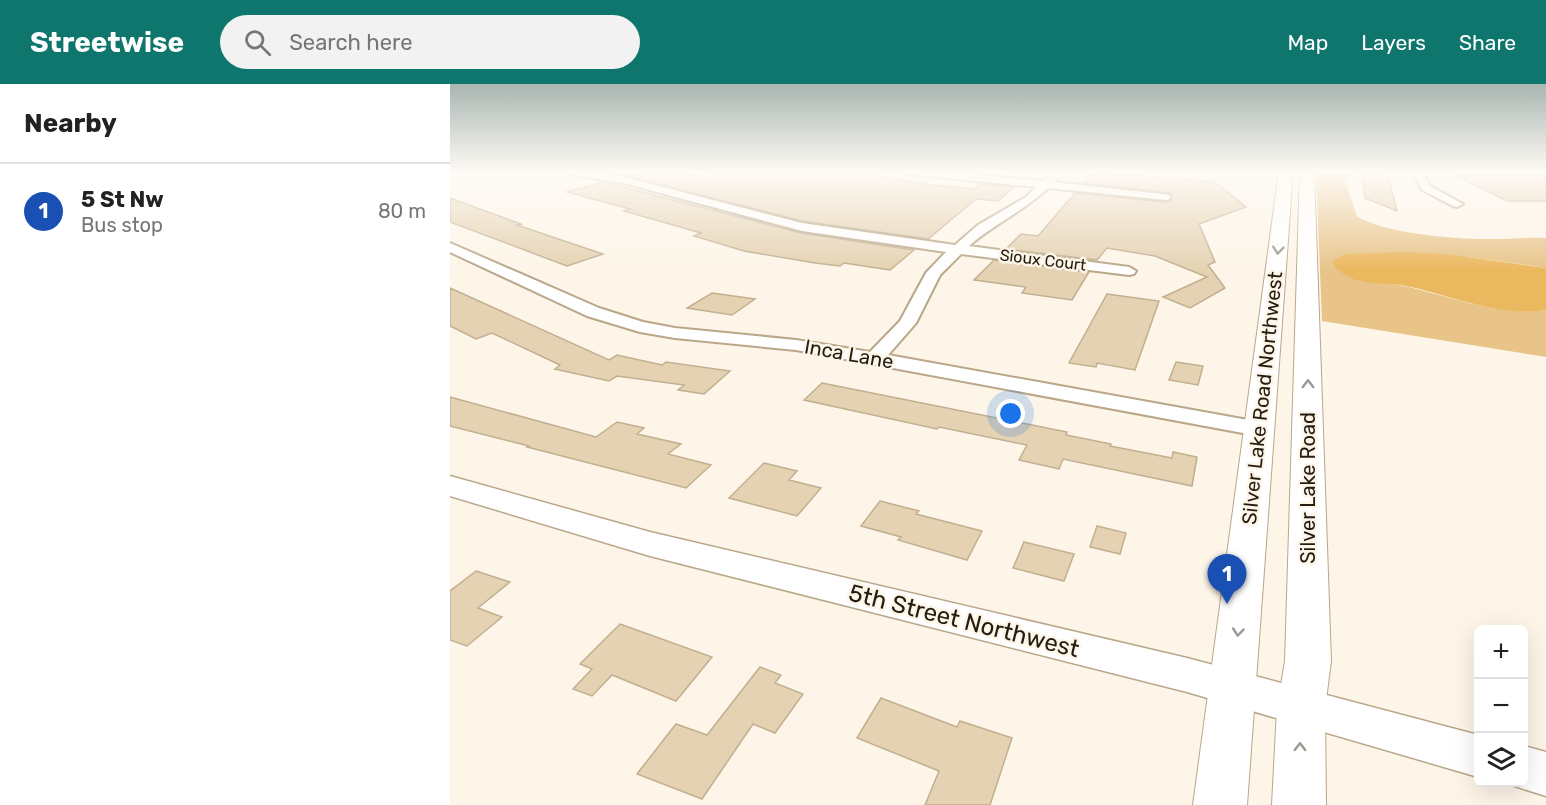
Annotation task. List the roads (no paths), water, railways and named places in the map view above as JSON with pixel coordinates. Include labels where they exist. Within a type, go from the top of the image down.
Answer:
[{"type":"main road","name":"Silver Lake Road Northwest","points":[[1220,805],[1282,205]]},
{"type":"main road","name":"Silver Lake Road","points":[[1299,805],[1301,708],[1308,661],[1307,205]]},
{"type":"street","name":"Sioux Court","points":[[717,205],[802,227],[1129,271]]},
{"type":"street","points":[[875,358],[908,323],[933,273],[982,228],[1021,205]]},
{"type":"street","name":"Inca Lane","points":[[450,247],[593,312],[640,327],[675,333],[796,345],[875,358],[1259,429]]},
{"type":"street","name":"5th Street Northwest","points":[[452,488],[650,544],[1187,675],[1474,755]]},
{"type":"street","points":[[1528,769],[1546,774]]},
{"type":"place","name":"5 St Nw","points":[[1227,604]]}]
